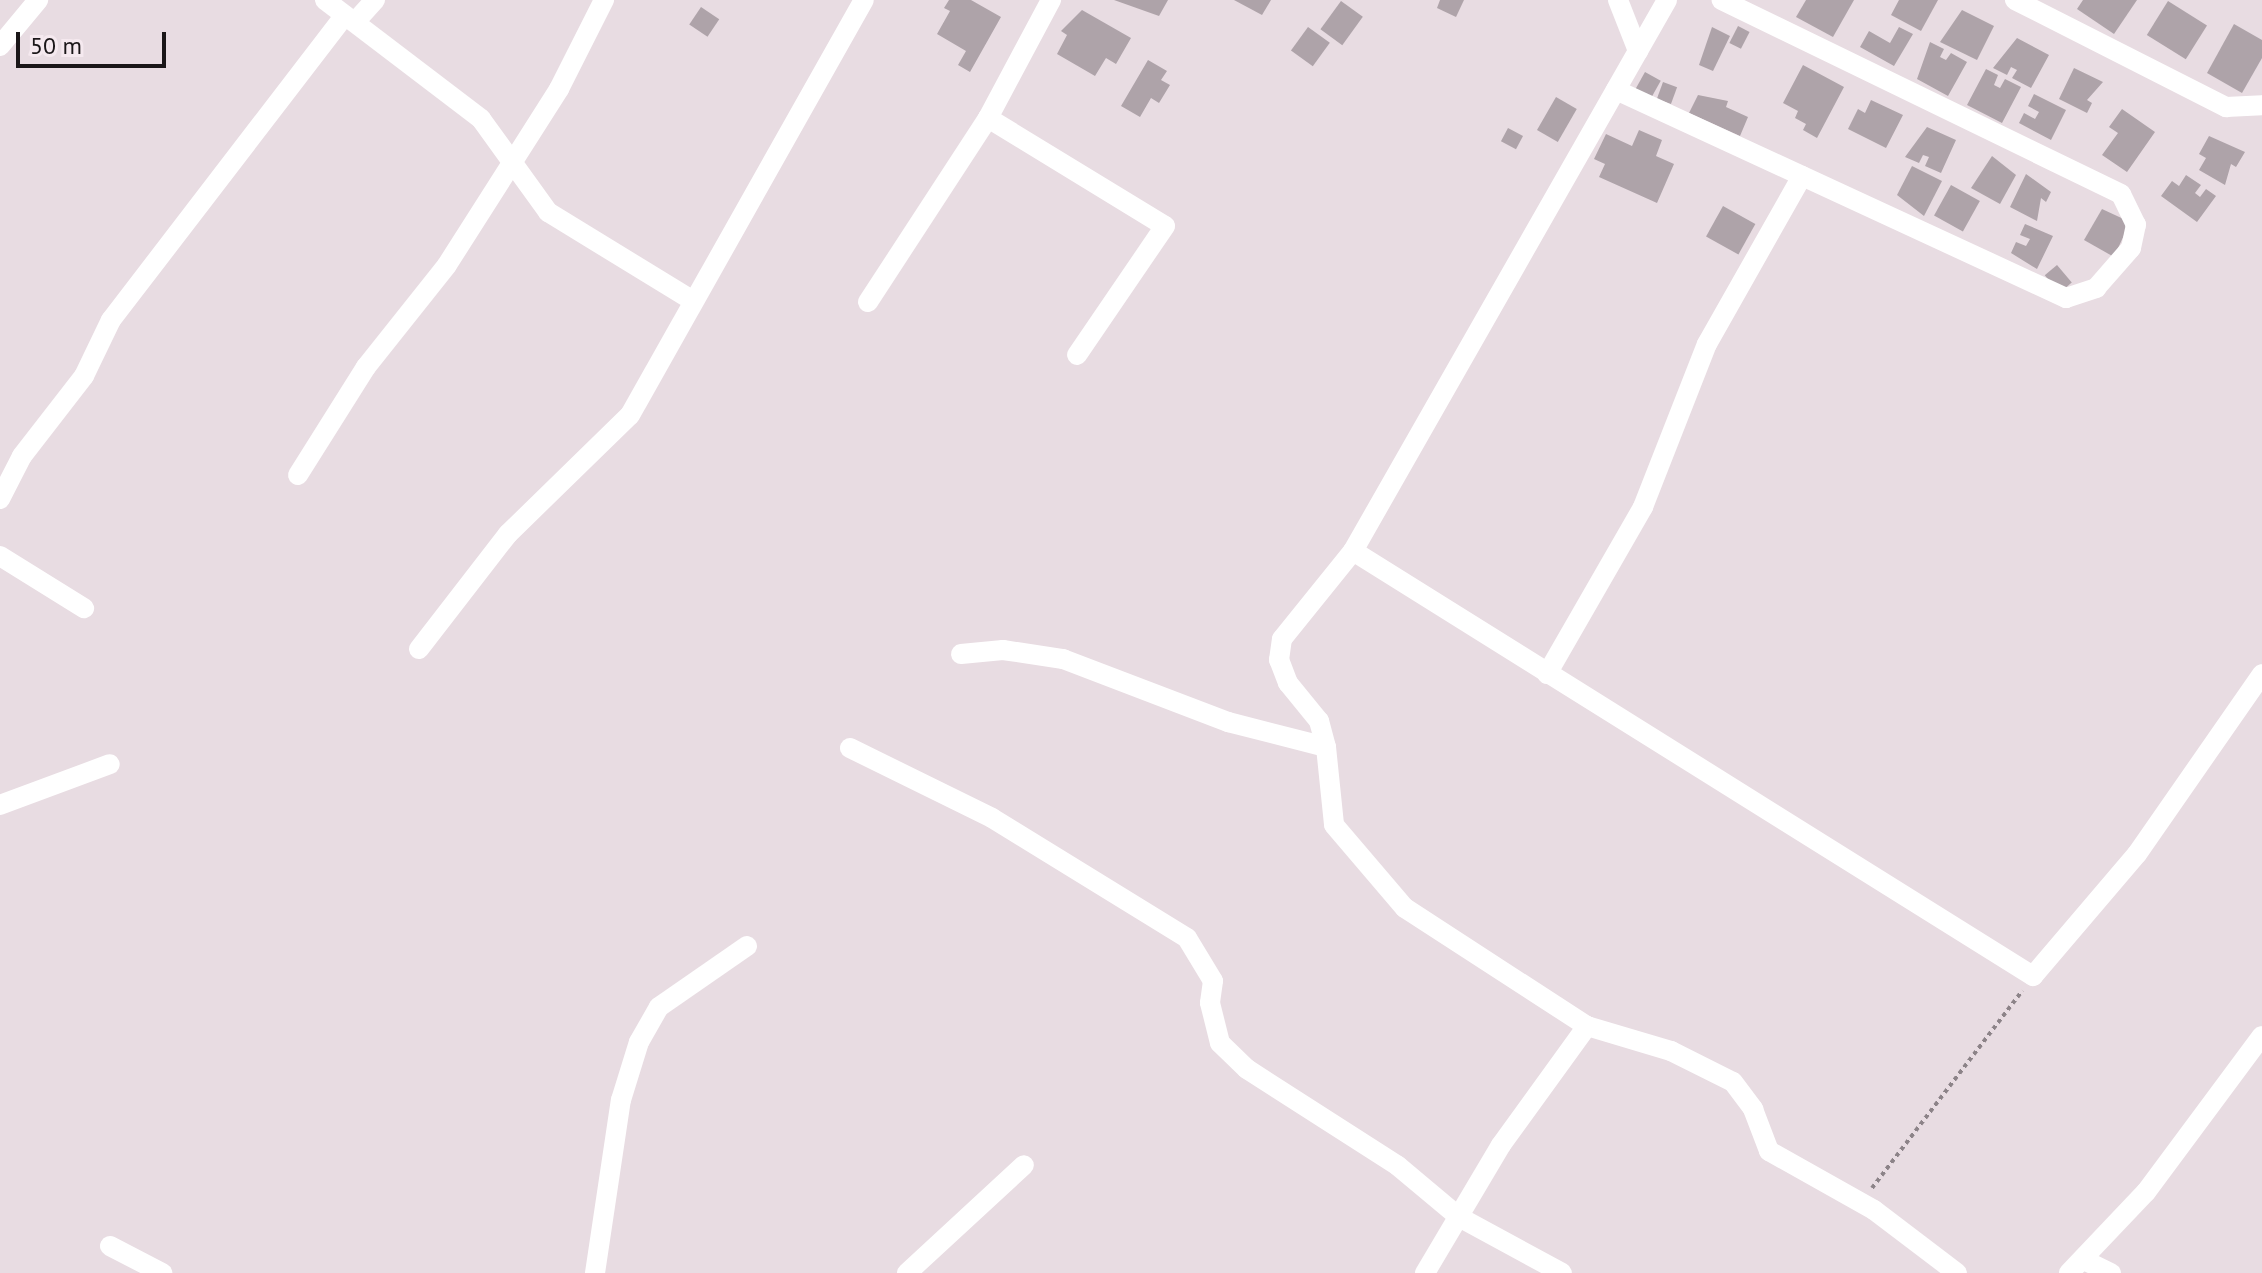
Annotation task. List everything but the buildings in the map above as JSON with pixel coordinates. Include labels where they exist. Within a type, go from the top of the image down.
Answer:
[{"type":"street","points":[[0,46],[38,0]]},
{"type":"street","points":[[325,0],[481,119],[548,212],[693,301]]},
{"type":"street","points":[[0,499],[22,456],[84,376],[111,320],[350,18],[375,0]]},
{"type":"street","points":[[298,475],[366,367],[447,265],[509,159],[559,89],[604,0]]},
{"type":"street","points":[[419,649],[508,534],[630,415],[864,0]]},
{"type":"street","points":[[868,302],[988,118],[1051,0]]},
{"type":"street","points":[[1618,0],[1638,51]]},
{"type":"street","points":[[1667,0],[1353,551],[1282,639],[1279,660],[1288,683],[1319,721],[1326,747],[1334,825],[1405,908],[1587,1026],[1671,1051],[1733,1082],[1753,1109],[1769,1151],[1862,1203],[1957,1273]]},
{"type":"street","points":[[1616,90],[2066,298],[2096,288],[2117,269],[2136,225],[2121,194],[1722,0]]},
{"type":"street","points":[[2015,0],[2226,107],[2262,105]]},
{"type":"street","points":[[988,118],[1165,226],[1077,355]]},
{"type":"street","points":[[1547,674],[1643,507],[1707,344],[1802,176]]},
{"type":"street","points":[[1353,551],[2033,976],[2137,854],[2262,674]]},
{"type":"street","points":[[0,556],[84,608]]},
{"type":"street","points":[[961,654],[1003,650],[1063,659],[1228,722],[1326,747]]},
{"type":"street","points":[[850,748],[992,818],[1187,938],[1213,981],[1210,1003],[1220,1043],[1337,1132],[1398,1166],[1459,1217],[1507,1237],[1562,1273]]},
{"type":"street","points":[[0,805],[110,764]]},
{"type":"street","points":[[595,1273],[621,1100],[639,1042],[659,1007],[747,946]]},
{"type":"street","points":[[1425,1273],[1501,1145],[1587,1026]]},
{"type":"street","points":[[2076,1266],[2146,1192],[2262,1036]]},
{"type":"street","points":[[907,1273],[1024,1165]]},
{"type":"street","points":[[110,1246],[162,1273]]},
{"type":"street","points":[[2076,1266],[2111,1273]]},
{"type":"path","points":[[1862,1203],[2033,976]]}]
